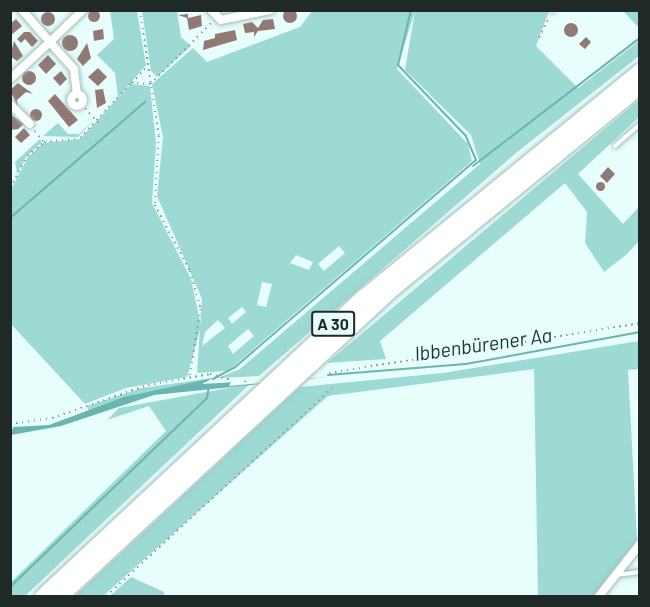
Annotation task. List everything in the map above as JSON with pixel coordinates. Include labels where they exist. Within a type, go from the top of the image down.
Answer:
[{"type":"highway","name":"A 30","points":[[42,597],[363,297],[639,70]]},
{"type":"highway","name":"A 30","points":[[60,597],[394,287],[639,86]]},
{"type":"street","points":[[22,10],[74,69],[77,94],[81,104]]},
{"type":"street","points":[[10,79],[82,10]]},
{"type":"street","points":[[212,15],[270,10]]},
{"type":"street","points":[[10,104],[30,124]]},
{"type":"street","points":[[599,597],[639,544]]},
{"type":"lane","points":[[615,146],[639,124]]},
{"type":"lane","points":[[615,575],[639,572]]},
{"type":"path","points":[[140,10],[159,136],[155,205],[190,271],[201,309],[189,379]]},
{"type":"path","points":[[539,38],[552,11]]},
{"type":"path","points":[[150,84],[212,15]]},
{"type":"path","points":[[10,188],[27,156],[44,142],[80,138],[99,122],[148,64]]},
{"type":"path","points":[[131,83],[150,84]]},
{"type":"path","points":[[81,104],[99,122]]},
{"type":"path","points":[[30,124],[44,142]]},
{"type":"path","points":[[329,372],[639,323]]},
{"type":"path","points":[[10,424],[52,418],[118,393],[212,375],[233,380]]},
{"type":"path","points":[[245,381],[249,385]]},
{"type":"path","points":[[106,597],[332,388]]},
{"type":"shaded area","points":[[110,11],[137,11],[146,65],[99,120],[118,97],[115,73],[97,55],[114,39]]},
{"type":"shaded area","points":[[142,11],[177,11],[181,37],[191,46],[157,77],[151,71]]},
{"type":"shaded area","points":[[312,11],[415,11],[397,69],[468,144],[472,161],[228,371],[197,373],[202,299],[157,196],[163,137],[152,84],[193,48],[207,62],[300,27]],"holes":[[[339,246],[345,253],[324,271],[318,264]],[[296,255],[313,262],[309,270],[290,263]],[[262,282],[272,284],[266,307],[257,305]],[[242,307],[246,312],[232,324],[228,318]],[[218,320],[225,328],[202,346],[205,332]],[[248,329],[254,336],[233,354],[228,346]]]},
{"type":"shaded area","points":[[415,11],[549,11],[536,46],[578,88],[639,41],[639,56],[516,153],[259,376],[218,378],[240,369],[480,164],[471,135],[405,70]]},
{"type":"shaded area","points":[[623,11],[639,11],[639,28]]},
{"type":"shaded area","points":[[131,84],[150,86],[156,143],[152,203],[191,279],[201,326],[187,377],[126,388],[85,404],[11,324],[11,189],[28,157],[43,143],[80,139]]},
{"type":"shaded area","points":[[639,100],[639,117],[578,174],[623,224],[639,207],[639,241],[627,254],[604,272],[585,243],[587,212],[565,183],[380,341],[386,359],[327,363]]},
{"type":"shaded area","points":[[94,120],[78,137],[43,136],[58,123],[68,134],[79,134]]},
{"type":"shaded area","points":[[40,139],[42,142],[26,157],[11,186],[17,173],[15,162]]},
{"type":"shaded area","points":[[639,341],[639,369],[628,370],[637,539],[594,596],[538,596],[534,369],[328,396],[103,596],[75,596],[300,387],[443,373]]},
{"type":"shaded area","points":[[328,377],[154,395],[61,426],[11,435],[13,427],[49,425],[124,397],[213,378],[202,384]]},
{"type":"shaded area","points":[[213,378],[89,411],[87,406],[142,388]]},
{"type":"shaded area","points":[[250,384],[25,596],[11,596],[11,582],[166,431],[149,406],[107,420],[119,408]]},
{"type":"shaded area","points":[[131,577],[164,592],[164,596],[110,596]]},
{"type":"pier","points":[[330,371],[328,377],[229,386],[233,379]]},
{"type":"building","points":[[290,9],[295,11],[297,16],[295,21],[290,23],[285,21],[283,16],[285,11]]},
{"type":"building","points":[[96,10],[100,16],[96,22],[92,22],[88,14]]},
{"type":"building","points":[[48,12],[53,14],[55,19],[53,24],[48,26],[43,24],[41,19],[43,14]]},
{"type":"building","points":[[188,14],[188,18],[201,15],[202,26],[189,30],[187,18],[178,15]]},
{"type":"building","points":[[16,19],[22,26],[10,36],[10,24]]},
{"type":"building","points":[[273,19],[275,29],[258,31],[254,37],[254,32],[245,33],[243,24],[252,22],[258,28],[263,20]]},
{"type":"building","points":[[568,23],[574,23],[578,30],[574,37],[568,37],[564,33],[564,27]]},
{"type":"building","points":[[103,29],[104,39],[94,41],[93,31]]},
{"type":"building","points":[[235,30],[237,40],[203,50],[204,41],[215,38],[215,34]]},
{"type":"building","points":[[24,32],[30,32],[38,41],[32,47],[25,39],[21,43],[17,39]]},
{"type":"building","points":[[70,35],[78,43],[70,51],[62,43]]},
{"type":"building","points":[[586,37],[591,42],[585,49],[579,44]]},
{"type":"building","points":[[14,41],[23,56],[17,61],[10,56]]},
{"type":"building","points":[[87,43],[91,58],[83,66],[77,59]]},
{"type":"building","points":[[48,55],[56,64],[46,74],[38,65]]},
{"type":"building","points":[[98,68],[107,77],[98,86],[88,77]]},
{"type":"building","points":[[26,71],[32,71],[36,78],[32,85],[26,85],[22,81],[22,75]]},
{"type":"building","points":[[61,71],[67,79],[60,86],[53,78]]},
{"type":"building","points":[[18,83],[33,94],[26,92],[17,100],[18,107],[10,90]]},
{"type":"building","points":[[103,89],[106,103],[97,108],[95,90]]},
{"type":"building","points":[[55,94],[78,120],[69,127],[48,101]]},
{"type":"building","points":[[38,109],[41,110],[41,120],[34,121],[31,120],[30,113],[31,110]]},
{"type":"building","points":[[10,114],[24,124],[18,129],[10,130]]},
{"type":"building","points":[[24,128],[30,135],[21,143],[15,137]]},
{"type":"building","points":[[608,167],[615,174],[607,183],[600,176]]},
{"type":"building","points":[[600,182],[604,186],[600,190],[596,186]]},
{"type":"waterway","points":[[213,379],[234,368],[476,160],[466,136],[398,65],[411,10]]},
{"type":"waterway","points":[[473,166],[640,38]]},
{"type":"waterway","points":[[10,218],[145,102]]},
{"type":"waterway","name":"Ibbenbürener Aa","points":[[328,375],[466,364],[640,332]]},
{"type":"waterway","points":[[10,587],[207,398],[209,386]]}]
